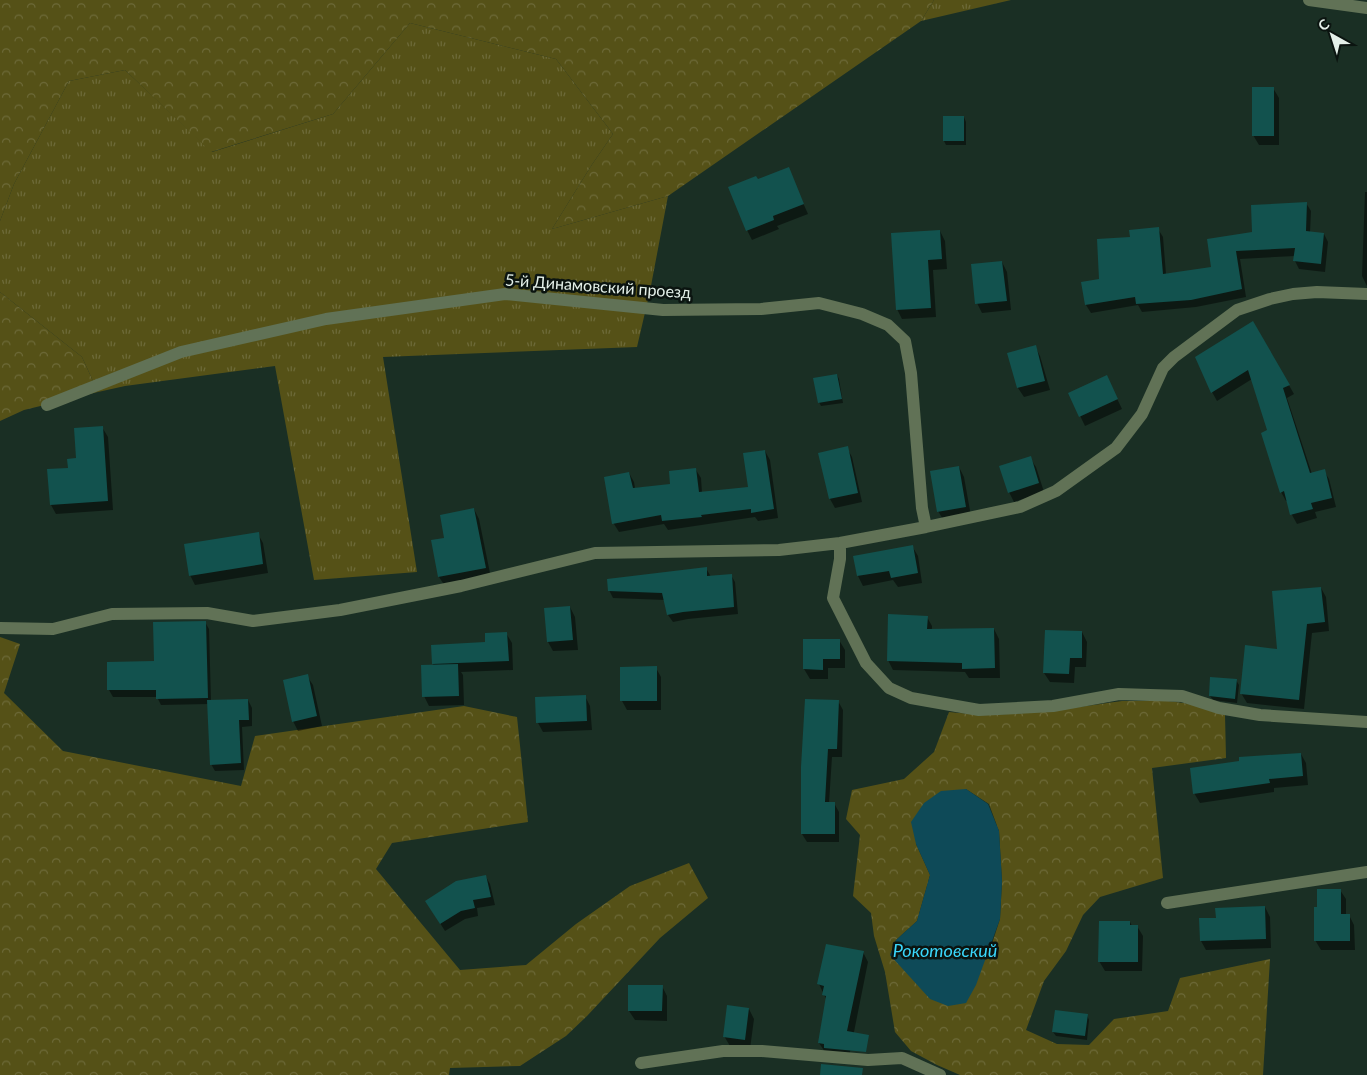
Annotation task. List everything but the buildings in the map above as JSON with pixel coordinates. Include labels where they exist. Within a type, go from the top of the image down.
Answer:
[{"type":"street","points":[[1309,0],[1367,8]]},
{"type":"street","points":[[0,628],[53,629],[112,614],[207,613],[253,621],[350,608],[461,586],[596,553],[780,550],[840,543],[926,527],[1020,506],[1056,491],[1116,448],[1142,414],[1163,368],[1174,357],[1237,310],[1270,299],[1293,294],[1317,292],[1367,294]]},
{"type":"street","name":"5-й Динамовский проезд","points":[[47,405],[181,352],[326,319],[506,294],[664,310],[760,308],[819,303],[862,314],[888,325],[905,342],[911,373],[922,508],[926,527]]},
{"type":"street","points":[[840,543],[840,559],[833,598],[866,662],[889,688],[911,698],[979,710],[1053,706],[1119,694],[1182,696],[1219,708],[1260,715],[1367,722]]},
{"type":"street","points":[[1167,903],[1367,872]]},
{"type":"street","points":[[641,1063],[723,1051],[762,1051],[868,1060],[902,1058],[940,1075]]},
{"type":"green space","points":[[0,0],[934,0],[921,21],[668,196],[552,229],[613,134],[556,59],[410,23],[333,114],[211,152],[125,70],[69,81],[14,184],[0,221]]},
{"type":"green space","points":[[934,0],[1011,0],[921,21]]},
{"type":"green space","points":[[410,23],[556,59],[613,134],[552,229],[668,196],[637,347],[383,357],[417,572],[314,580],[275,366],[125,386],[98,392],[82,357],[0,292],[0,221],[14,184],[69,81],[125,70],[212,152],[333,114]]},
{"type":"green space","points":[[0,292],[82,357],[98,392],[24,410],[0,421]]},
{"type":"green space","points":[[0,637],[20,644],[4,693],[63,751],[241,786],[255,736],[464,706],[517,717],[528,822],[392,843],[376,869],[460,970],[526,965],[576,924],[630,886],[689,863],[708,898],[660,938],[566,1036],[520,1066],[450,1068],[449,1075],[0,1075]]},
{"type":"green space","points":[[1122,701],[1168,701],[1191,704],[1225,715],[1226,758],[1152,768],[1163,878],[1100,897],[1083,915],[1066,951],[1044,981],[1026,1030],[1057,1044],[1089,1045],[1114,1019],[1168,1011],[1180,978],[1270,959],[1263,1075],[960,1075],[911,1051],[895,1032],[885,972],[874,936],[871,913],[853,896],[860,835],[846,819],[852,790],[904,779],[934,752],[949,712],[1014,714]],"holes":[[[966,789],[989,804],[999,831],[1002,881],[1000,919],[988,956],[910,975],[890,955],[896,940],[917,921],[930,875],[916,844]]]},
{"type":"water","name":"Рокотовский","points":[[966,789],[988,804],[999,831],[1002,881],[1000,919],[976,985],[966,1003],[948,1006],[930,999],[890,955],[896,940],[917,921],[930,875],[916,844],[911,822],[924,803],[941,791]]}]
